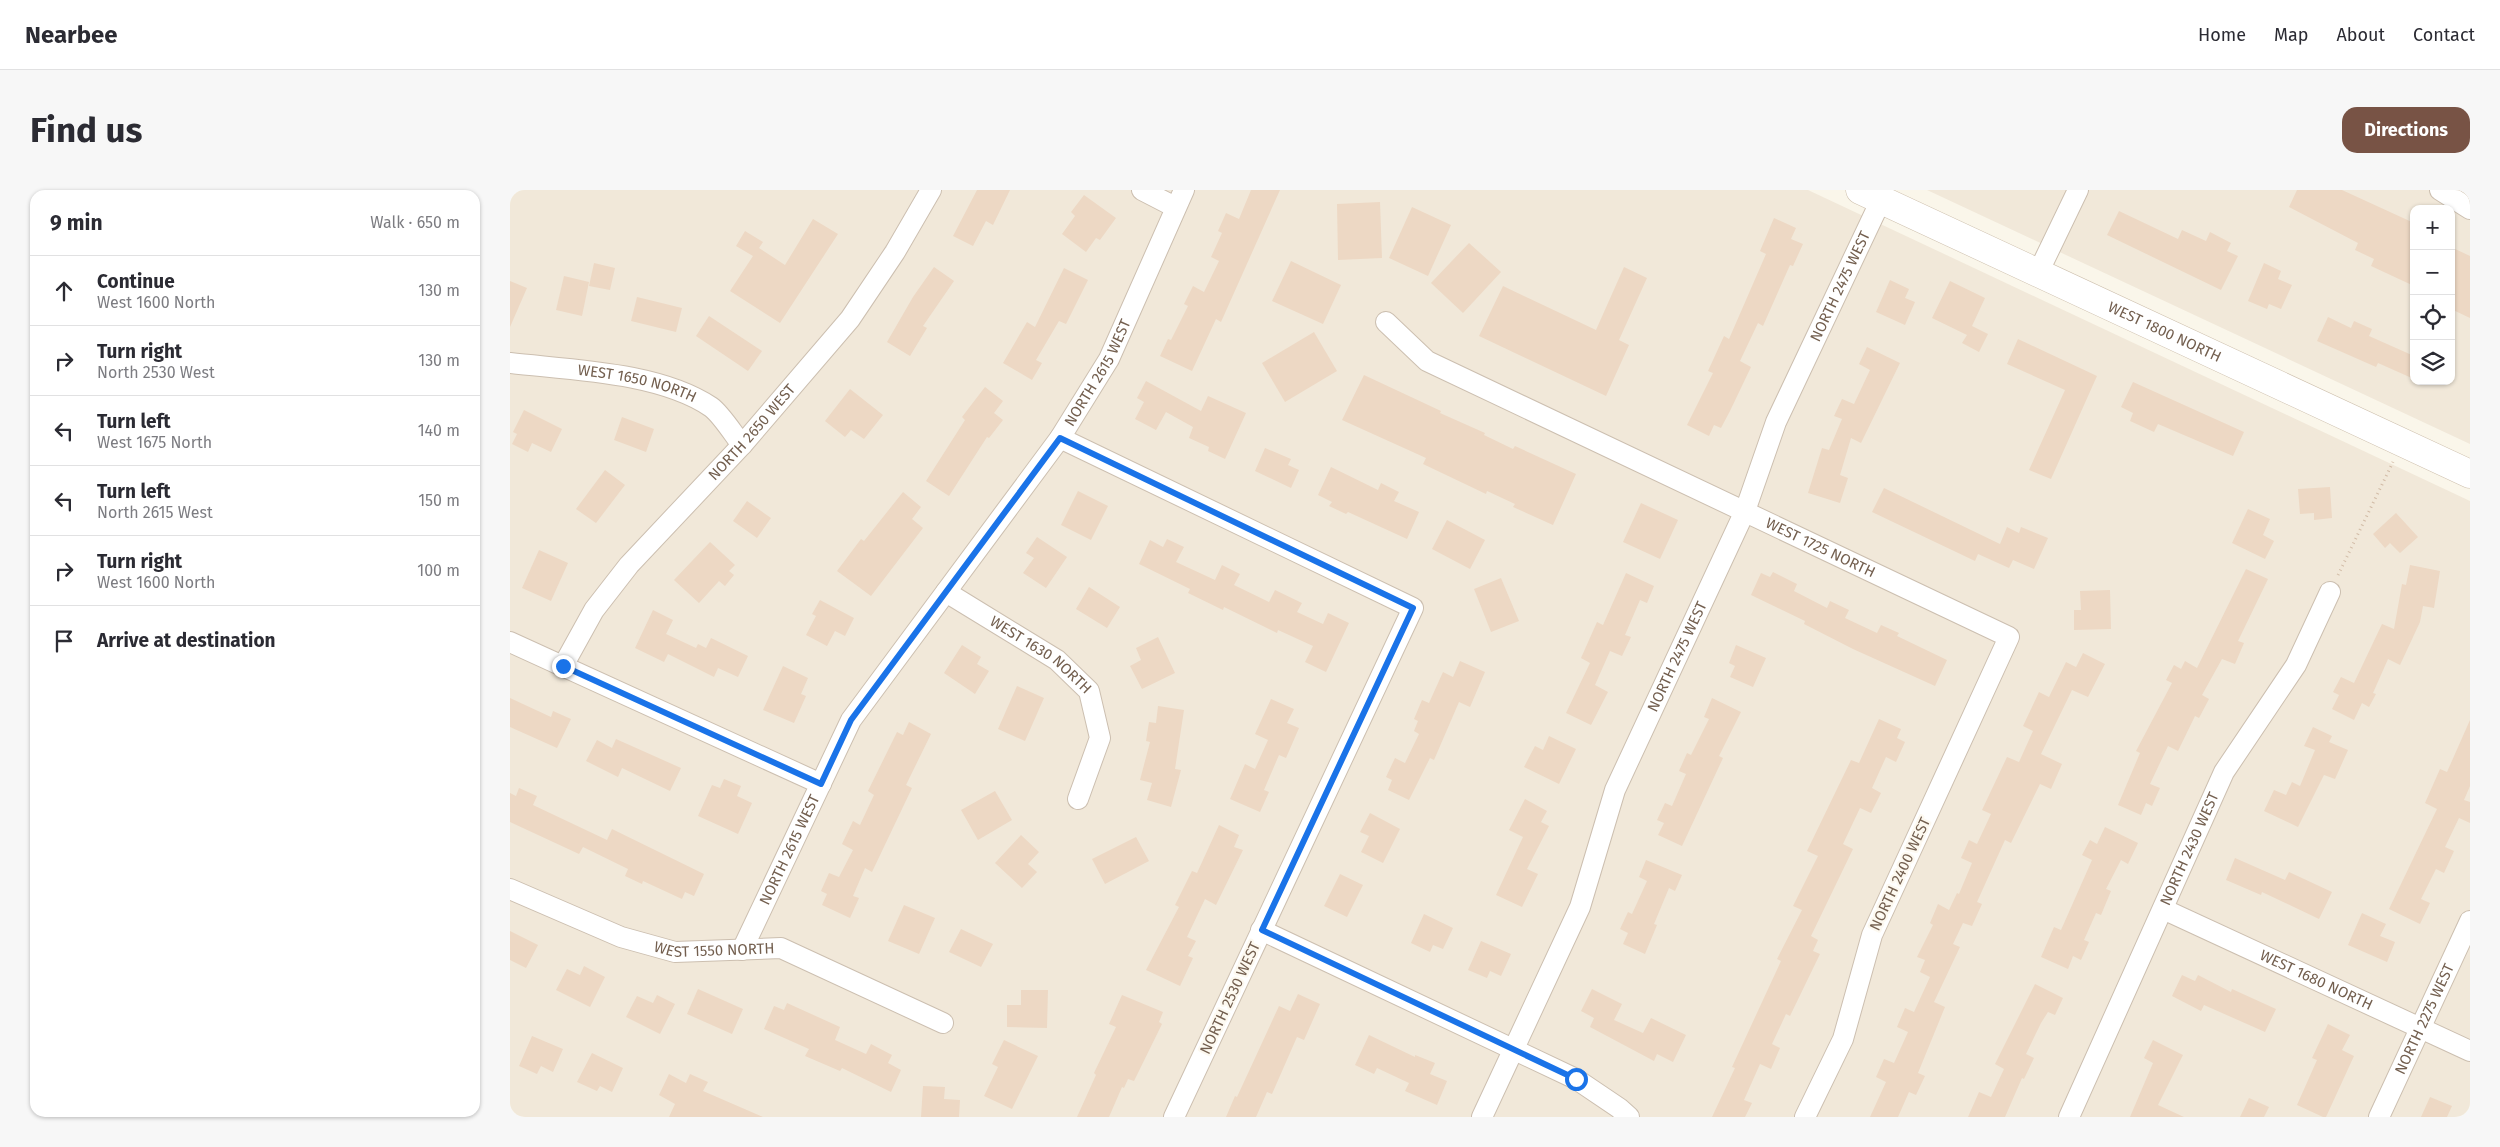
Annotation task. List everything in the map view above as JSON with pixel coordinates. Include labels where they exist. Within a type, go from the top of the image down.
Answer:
[{"type":"main road","name":"WEST 1800 NORTH","points":[[1871,195],[2470,474]]},
{"type":"street","name":"NORTH 2650 WEST","points":[[563,666],[594,610],[629,565],[742,445],[850,319],[896,252],[931,190]]},
{"type":"street","points":[[1142,190],[1179,199]]},
{"type":"street","points":[[2038,273],[2078,190]]},
{"type":"street","points":[[2440,190],[2470,209]]},
{"type":"street","name":"NORTH 2475 WEST","points":[[1482,1117],[1580,908],[1615,790],[1745,511],[1776,422],[1871,195]]},
{"type":"street","name":"NORTH 2615 WEST","points":[[742,950],[851,720],[1060,438],[1109,358],[1179,199]]},
{"type":"street","name":"WEST 1725 NORTH","points":[[1386,322],[1427,361],[2008,637]]},
{"type":"street","name":"WEST 1650 NORTH","points":[[510,363],[614,375],[669,388],[712,408],[742,445]]},
{"type":"street","name":"NORTH 2530 WEST","points":[[1060,438],[1413,608],[1174,1117]]},
{"type":"street","name":"WEST 1630 NORTH","points":[[946,592],[1057,660],[1089,692],[1100,738],[1078,799]]},
{"type":"street","name":"NORTH 2430 WEST","points":[[2069,1117],[2224,772],[2296,665],[2330,592]]},
{"type":"street","name":"NORTH 2400 WEST","points":[[1806,1117],[1843,1039],[1872,935],[2008,637]]},
{"type":"street","points":[[510,642],[821,784]]},
{"type":"street","name":"WEST 1550 NORTH","points":[[510,889],[621,938],[675,952],[781,948],[943,1023]]},
{"type":"street","name":"WEST 1680 NORTH","points":[[2163,908],[2470,1051]]},
{"type":"street","name":"NORTH 2275 WEST","points":[[2379,1117],[2470,921]]},
{"type":"street","points":[[1262,930],[1576,1079],[1629,1117]]},
{"type":"path","points":[[2330,592],[2403,442]]},
{"type":"shaded area","points":[[510,190],[1808,190],[2470,501],[2470,1117],[510,1117]]},
{"type":"shaded area","points":[[1927,190],[2470,190],[2470,444]]},
{"type":"building","points":[[977,190],[1010,190],[993,225],[986,221],[973,246],[953,236]]},
{"type":"building","points":[[1251,190],[1280,190],[1221,322],[1216,319],[1192,371],[1160,356],[1168,339],[1171,340],[1188,306],[1184,304],[1193,286],[1204,292],[1219,261],[1211,257],[1222,233],[1218,231],[1226,213],[1239,219]]},
{"type":"building","points":[[2297,190],[2342,190],[2410,221],[2410,284],[2371,266],[2374,259],[2355,250],[2358,243],[2289,207]]},
{"type":"building","points":[[1084,195],[1116,218],[1100,240],[1096,238],[1086,252],[1062,234],[1075,216],[1071,212]]},
{"type":"building","points":[[1380,202],[1382,258],[1338,260],[1337,204]]},
{"type":"building","points":[[1412,207],[1451,225],[1428,276],[1389,258]]},
{"type":"building","points":[[2119,211],[2178,239],[2182,230],[2206,241],[2210,232],[2231,243],[2227,251],[2238,256],[2221,290],[2107,235]]},
{"type":"building","points":[[1774,218],[1796,228],[1791,239],[1803,244],[1793,266],[1790,265],[1763,326],[1758,323],[1740,361],[1751,367],[1730,411],[1721,428],[1714,425],[1709,436],[1687,425],[1713,373],[1708,371],[1724,336],[1729,339],[1766,254],[1760,251]]},
{"type":"building","points":[[813,219],[838,234],[780,323],[730,291],[753,256],[736,246],[745,231],[763,242],[759,248],[785,265]]},
{"type":"building","points":[[1469,243],[1501,272],[1463,313],[1431,283]]},
{"type":"building","points":[[2455,249],[2470,256],[2470,318],[2455,311]]},
{"type":"building","points":[[1291,261],[1341,285],[1323,324],[1272,301]]},
{"type":"building","points":[[594,263],[615,268],[610,290],[589,286]]},
{"type":"building","points":[[2264,263],[2281,271],[2278,279],[2292,285],[2281,309],[2269,304],[2267,309],[2248,301]]},
{"type":"building","points":[[934,267],[954,281],[923,326],[927,328],[910,356],[887,342],[913,297]]},
{"type":"building","points":[[1624,267],[1647,278],[1619,340],[1629,345],[1606,396],[1479,336],[1503,286],[1596,330]]},
{"type":"building","points":[[1064,268],[1088,280],[1066,324],[1059,321],[1036,360],[1042,363],[1032,380],[1003,363],[1027,322],[1035,327]]},
{"type":"building","points":[[564,276],[589,282],[582,316],[556,310]]},
{"type":"building","points":[[1890,280],[1909,289],[1905,298],[1915,302],[1905,325],[1876,312]]},
{"type":"building","points":[[510,281],[527,288],[510,327]]},
{"type":"building","points":[[1950,281],[1985,298],[1972,326],[1988,334],[1979,352],[1962,343],[1967,335],[1932,318]]},
{"type":"building","points":[[637,297],[682,308],[676,332],[631,321]]},
{"type":"building","points":[[709,316],[762,351],[748,371],[696,336]]},
{"type":"building","points":[[2328,317],[2351,328],[2354,321],[2372,329],[2369,336],[2410,354],[2410,377],[2378,363],[2376,367],[2317,341]]},
{"type":"building","points":[[1314,332],[1337,371],[1285,402],[1262,363]]},
{"type":"building","points":[[2018,339],[2097,376],[2051,479],[2029,470],[2065,390],[2007,364]]},
{"type":"building","points":[[1867,347],[1900,363],[1861,443],[1851,438],[1840,475],[1848,478],[1840,503],[1808,493],[1822,448],[1829,450],[1842,419],[1834,416],[1842,399],[1854,404],[1870,370],[1859,364]]},
{"type":"building","points":[[1364,375],[1441,411],[1440,413],[1485,433],[1484,435],[1513,449],[1515,446],[1576,474],[1553,525],[1513,507],[1515,504],[1487,491],[1486,494],[1423,464],[1426,458],[1342,420]]},
{"type":"building","points":[[1146,381],[1201,411],[1208,396],[1246,413],[1225,459],[1208,451],[1209,447],[1189,438],[1193,427],[1166,412],[1156,430],[1135,419],[1144,402],[1137,398]]},
{"type":"building","points":[[2133,382],[2244,432],[2233,456],[2158,424],[2154,432],[2130,421],[2133,413],[2121,407]]},
{"type":"building","points":[[985,387],[1003,401],[994,413],[1003,420],[989,438],[987,437],[949,496],[926,481],[965,420],[962,417]]},
{"type":"building","points":[[850,389],[883,415],[864,439],[851,430],[845,437],[825,421]]},
{"type":"building","points":[[524,410],[562,429],[551,452],[532,443],[528,452],[512,444],[517,434],[513,432]]},
{"type":"building","points":[[622,417],[654,429],[646,452],[614,440]]},
{"type":"building","points":[[1265,448],[1291,459],[1288,465],[1299,470],[1291,488],[1255,471]]},
{"type":"building","points":[[1331,467],[1378,490],[1381,483],[1399,492],[1394,501],[1419,512],[1407,539],[1348,512],[1346,514],[1329,506],[1332,502],[1318,495]]},
{"type":"building","points":[[605,470],[625,485],[596,523],[576,509]]},
{"type":"building","points":[[2330,487],[2332,518],[2314,520],[2314,513],[2300,514],[2298,489]]},
{"type":"building","points":[[1884,488],[2000,544],[2007,527],[2019,533],[2021,527],[2048,538],[2034,569],[2013,560],[2009,568],[1978,554],[1975,561],[1872,512]]},
{"type":"building","points":[[1078,491],[1108,506],[1091,540],[1061,525]]},
{"type":"building","points":[[903,492],[921,507],[912,519],[923,528],[871,596],[837,571],[861,539],[864,541]]},
{"type":"building","points":[[747,501],[771,518],[757,538],[733,521]]},
{"type":"building","points":[[1641,503],[1678,520],[1660,559],[1623,542]]},
{"type":"building","points":[[2248,509],[2270,519],[2263,535],[2274,541],[2265,559],[2232,543]]},
{"type":"building","points":[[2396,513],[2418,537],[2400,553],[2390,543],[2385,548],[2373,534]]},
{"type":"building","points":[[1447,520],[1485,540],[1470,569],[1432,549]]},
{"type":"building","points":[[1037,537],[1067,557],[1046,588],[1023,573],[1034,558],[1026,553]]},
{"type":"building","points":[[1167,539],[1184,547],[1176,562],[1215,580],[1222,565],[1240,574],[1234,585],[1269,602],[1275,590],[1302,603],[1297,612],[1323,624],[1328,613],[1349,623],[1326,672],[1305,662],[1313,646],[1278,630],[1277,633],[1224,607],[1223,610],[1188,593],[1190,589],[1139,564],[1150,540],[1163,547]]},
{"type":"building","points":[[710,542],[735,565],[729,571],[734,575],[725,586],[719,581],[699,603],[674,580]]},
{"type":"building","points":[[539,550],[568,563],[551,601],[522,588]]},
{"type":"building","points":[[2410,565],[2440,571],[2434,608],[2423,606],[2420,622],[2400,665],[2388,659],[2373,693],[2376,694],[2369,707],[2362,703],[2354,720],[2332,709],[2339,695],[2333,692],[2341,677],[2354,683],[2382,624],[2394,629],[2402,584],[2406,585]]},
{"type":"building","points":[[2246,569],[2268,579],[2238,641],[2244,643],[2235,664],[2222,659],[2202,695],[2209,699],[2199,718],[2195,716],[2178,751],[2168,746],[2150,784],[2160,788],[2152,806],[2146,803],[2141,815],[2118,805],[2140,753],[2136,751],[2172,683],[2166,680],[2174,665],[2181,669],[2185,661],[2197,668]]},
{"type":"building","points":[[1773,572],[1797,584],[1794,591],[1827,608],[1830,601],[1849,610],[1845,618],[1877,633],[1881,625],[1899,633],[1897,636],[1947,660],[1935,686],[1853,649],[1804,624],[1805,621],[1751,595],[1761,573],[1770,577]]},
{"type":"building","points":[[1626,573],[1654,586],[1647,603],[1640,600],[1625,635],[1631,637],[1622,656],[1610,651],[1595,685],[1608,692],[1591,725],[1566,713],[1590,663],[1581,658],[1597,622],[1603,625]]},
{"type":"building","points":[[1501,578],[1519,621],[1491,632],[1474,589]]},
{"type":"building","points":[[1089,587],[1120,607],[1107,628],[1076,609]]},
{"type":"building","points":[[2110,590],[2111,629],[2074,630],[2074,610],[2081,610],[2080,591]]},
{"type":"building","points":[[820,600],[854,618],[845,636],[835,631],[827,646],[806,635],[816,616],[812,614]]},
{"type":"building","points":[[653,610],[673,620],[666,634],[696,648],[698,644],[706,648],[711,638],[748,656],[738,677],[718,668],[714,677],[668,654],[664,662],[635,648]]},
{"type":"building","points":[[1158,637],[1175,673],[1142,689],[1130,666],[1141,660],[1136,648]]},
{"type":"building","points":[[962,645],[981,657],[977,664],[989,671],[975,694],[944,673]]},
{"type":"building","points":[[1736,645],[1766,658],[1753,687],[1730,677],[1735,666],[1729,663]]},
{"type":"building","points":[[2083,653],[2105,664],[2088,697],[2072,690],[2041,754],[2062,764],[2051,789],[2040,784],[2011,843],[2005,840],[1977,902],[1982,904],[1972,926],[1963,923],[1953,944],[1960,947],[1934,1002],[1945,1007],[1918,1073],[1925,1076],[1916,1095],[1909,1092],[1898,1117],[1870,1117],[1886,1082],[1876,1077],[1884,1059],[1894,1063],[1908,1032],[1897,1027],[1905,1008],[1914,1012],[1930,977],[1920,972],[1925,960],[1917,957],[1933,925],[1930,923],[1938,904],[1949,910],[1957,893],[1959,894],[1972,863],[1961,858],[1969,840],[1977,844],[1991,814],[1982,810],[2007,757],[2019,762],[2033,731],[2023,726],[2039,692],[2049,697],[2066,662],[2076,667]]},
{"type":"building","points":[[1460,661],[1485,672],[1470,707],[1459,702],[1434,760],[1430,758],[1409,800],[1388,790],[1392,780],[1386,777],[1395,758],[1405,763],[1419,734],[1414,731],[1418,721],[1414,719],[1422,700],[1429,703],[1443,672],[1453,677]]},
{"type":"building","points":[[783,666],[808,678],[801,694],[806,696],[794,723],[763,710]]},
{"type":"building","points":[[1017,686],[1044,698],[1025,741],[998,729]]},
{"type":"building","points":[[510,698],[551,717],[553,711],[571,719],[557,748],[510,727]]},
{"type":"building","points":[[1712,698],[1741,712],[1719,756],[1723,758],[1682,846],[1658,835],[1664,823],[1657,820],[1665,803],[1672,806],[1686,774],[1679,771],[1687,753],[1691,755],[1709,719],[1704,717]]},
{"type":"building","points":[[1271,699],[1294,709],[1287,723],[1299,728],[1286,758],[1279,755],[1264,790],[1269,792],[1260,812],[1230,799],[1245,764],[1255,769],[1268,740],[1255,734]]},
{"type":"building","points":[[1158,706],[1184,710],[1175,769],[1181,770],[1171,807],[1147,800],[1152,783],[1140,780],[1150,742],[1146,741],[1149,722],[1156,723]]},
{"type":"building","points":[[1879,719],[1901,729],[1897,738],[1905,742],[1896,762],[1886,757],[1872,788],[1881,793],[1871,813],[1860,808],[1843,844],[1853,849],[1811,936],[1818,940],[1813,951],[1820,954],[1790,1016],[1786,1014],[1772,1044],[1780,1048],[1771,1069],[1760,1064],[1744,1100],[1752,1103],[1745,1117],[1712,1117],[1735,1068],[1732,1067],[1781,961],[1777,959],[1802,910],[1793,906],[1818,856],[1807,851],[1851,760],[1859,763]]},
{"type":"building","points":[[2470,720],[2470,786],[2464,800],[2470,802],[2470,823],[2459,818],[2445,847],[2454,851],[2444,873],[2436,869],[2421,899],[2430,903],[2420,924],[2389,909],[2437,809],[2425,803],[2440,769],[2447,772]]},
{"type":"building","points":[[909,722],[931,734],[906,785],[912,788],[872,872],[865,868],[853,896],[859,898],[850,918],[822,905],[827,894],[821,891],[829,873],[839,877],[853,850],[842,844],[853,821],[860,825],[874,795],[868,791],[897,732],[903,735]]},
{"type":"building","points":[[2313,727],[2332,736],[2329,742],[2348,750],[2335,779],[2324,775],[2298,827],[2264,811],[2274,790],[2286,795],[2292,782],[2300,786],[2315,750],[2304,746]]},
{"type":"building","points":[[1549,736],[1576,749],[1559,784],[1524,767],[1535,746],[1543,750]]},
{"type":"building","points":[[616,739],[681,768],[670,791],[622,768],[618,777],[586,761],[597,740],[612,748]]},
{"type":"building","points":[[724,779],[741,786],[737,796],[752,803],[738,834],[698,816],[712,785],[720,788]]},
{"type":"building","points":[[519,788],[537,796],[533,805],[607,840],[612,829],[704,874],[694,896],[685,892],[682,899],[643,881],[642,884],[625,876],[628,869],[583,847],[579,854],[510,822],[510,793],[516,796]]},
{"type":"building","points":[[995,791],[1012,820],[978,840],[961,810]]},
{"type":"building","points":[[1525,799],[1547,811],[1541,822],[1549,826],[1527,869],[1538,874],[1522,907],[1496,895],[1523,837],[1509,830]]},
{"type":"building","points":[[1370,813],[1400,829],[1383,863],[1361,852],[1369,836],[1360,832]]},
{"type":"building","points":[[1219,825],[1239,835],[1234,847],[1243,850],[1216,905],[1205,899],[1187,937],[1196,941],[1188,956],[1193,958],[1180,986],[1146,970],[1179,907],[1175,905],[1192,871],[1197,873]]},
{"type":"building","points":[[2105,827],[2138,843],[2128,864],[2121,860],[2106,889],[2111,891],[2101,915],[2096,913],[2084,940],[2089,942],[2081,960],[2073,956],[2068,969],[2041,957],[2054,927],[2061,930],[2092,860],[2082,855],[2090,840],[2097,844]]},
{"type":"building","points":[[1021,835],[1039,852],[1028,864],[1037,872],[1022,888],[995,863]]},
{"type":"building","points":[[1136,837],[1149,861],[1105,884],[1092,859]]},
{"type":"building","points":[[2235,858],[2285,880],[2289,872],[2332,892],[2319,919],[2262,892],[2261,895],[2226,880]]},
{"type":"building","points":[[1646,860],[1682,875],[1675,891],[1669,888],[1654,924],[1657,925],[1645,954],[1623,944],[1628,933],[1620,929],[1628,912],[1632,914],[1647,881],[1639,877]]},
{"type":"building","points":[[1340,874],[1363,885],[1347,917],[1324,906]]},
{"type":"building","points":[[904,905],[935,918],[919,954],[888,941]]},
{"type":"building","points":[[2362,913],[2386,924],[2380,936],[2395,942],[2387,962],[2348,945]]},
{"type":"building","points":[[1424,914],[1453,928],[1443,949],[1433,945],[1430,952],[1411,943]]},
{"type":"building","points":[[961,929],[993,944],[981,967],[949,952]]},
{"type":"building","points":[[510,931],[538,945],[526,968],[510,960]]},
{"type":"building","points":[[1481,941],[1511,954],[1501,976],[1490,971],[1487,978],[1468,970]]},
{"type":"building","points":[[584,966],[605,977],[590,1007],[556,990],[567,969],[580,975]]},
{"type":"building","points":[[2182,975],[2195,981],[2198,975],[2231,992],[2232,989],[2276,1009],[2265,1032],[2204,1005],[2201,1011],[2172,996]]},
{"type":"building","points":[[2035,984],[2063,998],[2055,1015],[2048,1012],[2041,1023],[2026,1054],[2034,1058],[2024,1079],[2022,1078],[2005,1117],[1968,1117],[1979,1092],[1991,1097],[2004,1069],[1995,1064]]},
{"type":"building","points":[[698,989],[743,1009],[732,1034],[687,1014]]},
{"type":"building","points":[[1592,989],[1622,1004],[1614,1020],[1643,1033],[1651,1018],[1686,1035],[1673,1062],[1657,1054],[1654,1061],[1590,1027],[1594,1018],[1581,1011]]},
{"type":"building","points":[[1021,990],[1048,990],[1047,1028],[1007,1027],[1007,1005],[1021,1005]]},
{"type":"building","points":[[1298,994],[1320,1004],[1304,1040],[1297,1037],[1272,1094],[1267,1092],[1256,1117],[1226,1117],[1279,1006],[1290,1011]]},
{"type":"building","points":[[657,995],[675,1004],[660,1034],[626,1017],[637,996],[653,1003]]},
{"type":"building","points":[[1122,995],[1163,1012],[1159,1022],[1162,1024],[1134,1081],[1128,1079],[1124,1088],[1122,1087],[1109,1117],[1077,1117],[1096,1075],[1094,1073],[1116,1027],[1109,1024]]},
{"type":"building","points":[[787,1003],[840,1027],[835,1040],[866,1054],[871,1044],[892,1055],[888,1063],[901,1070],[891,1092],[842,1068],[840,1071],[805,1056],[809,1049],[764,1029],[774,1006],[784,1010]]},
{"type":"building","points":[[2328,1024],[2350,1035],[2342,1050],[2354,1056],[2326,1117],[2323,1117],[2297,1105],[2317,1060],[2312,1058]]},
{"type":"building","points":[[1369,1035],[1415,1057],[1415,1055],[1435,1063],[1430,1074],[1447,1081],[1437,1105],[1405,1091],[1409,1083],[1377,1068],[1374,1074],[1355,1065]]},
{"type":"building","points":[[532,1036],[563,1049],[553,1072],[541,1066],[537,1074],[519,1066]]},
{"type":"building","points":[[1004,1040],[1038,1056],[1012,1109],[984,1096],[998,1067],[992,1064]]},
{"type":"building","points":[[2153,1040],[2183,1055],[2158,1105],[2184,1117],[2130,1117],[2153,1063],[2144,1058]]},
{"type":"building","points":[[592,1053],[623,1068],[612,1092],[600,1086],[597,1091],[577,1082]]},
{"type":"building","points":[[669,1074],[686,1083],[690,1074],[708,1082],[703,1091],[763,1117],[669,1117],[675,1104],[659,1095]]},
{"type":"building","points":[[923,1086],[945,1087],[944,1099],[960,1100],[959,1117],[921,1117]]},
{"type":"building","points":[[2430,1097],[2452,1106],[2447,1117],[2421,1117]]},
{"type":"building","points":[[2249,1098],[2269,1107],[2264,1117],[2240,1117]]},
{"type":"route","points":[[563,666],[821,784],[851,720],[1060,438],[1413,608],[1262,930],[1576,1079]]}]
